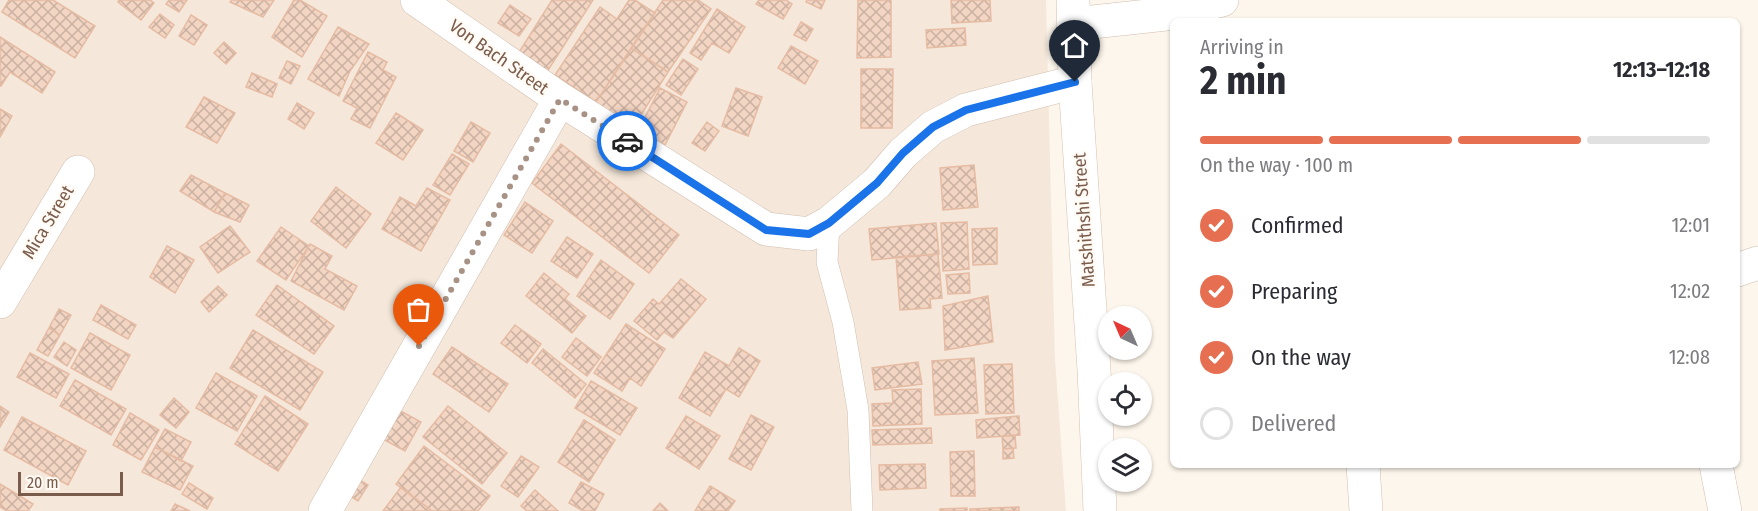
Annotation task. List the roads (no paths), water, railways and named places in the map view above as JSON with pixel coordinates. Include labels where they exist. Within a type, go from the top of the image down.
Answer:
[{"type":"street","name":"Von Bach Street","points":[[417,0],[560,99],[766,230],[809,234],[829,223],[877,183],[903,153],[933,127],[966,110],[1075,82]]},
{"type":"street","points":[[1073,12],[1166,14],[1222,0]]},
{"type":"street","name":"Matshithshi Street","points":[[1073,12],[1100,511]]},
{"type":"street","points":[[325,511],[560,99]]},
{"type":"street","name":"Mica Street","points":[[0,302],[78,172]]},
{"type":"street","points":[[1740,269],[1758,262]]},
{"type":"street","points":[[1364,468],[1366,511]]},
{"type":"street","points":[[1717,468],[1725,511]]},
{"type":"lane","points":[[829,223],[827,262],[843,322],[858,410],[862,511]]}]
